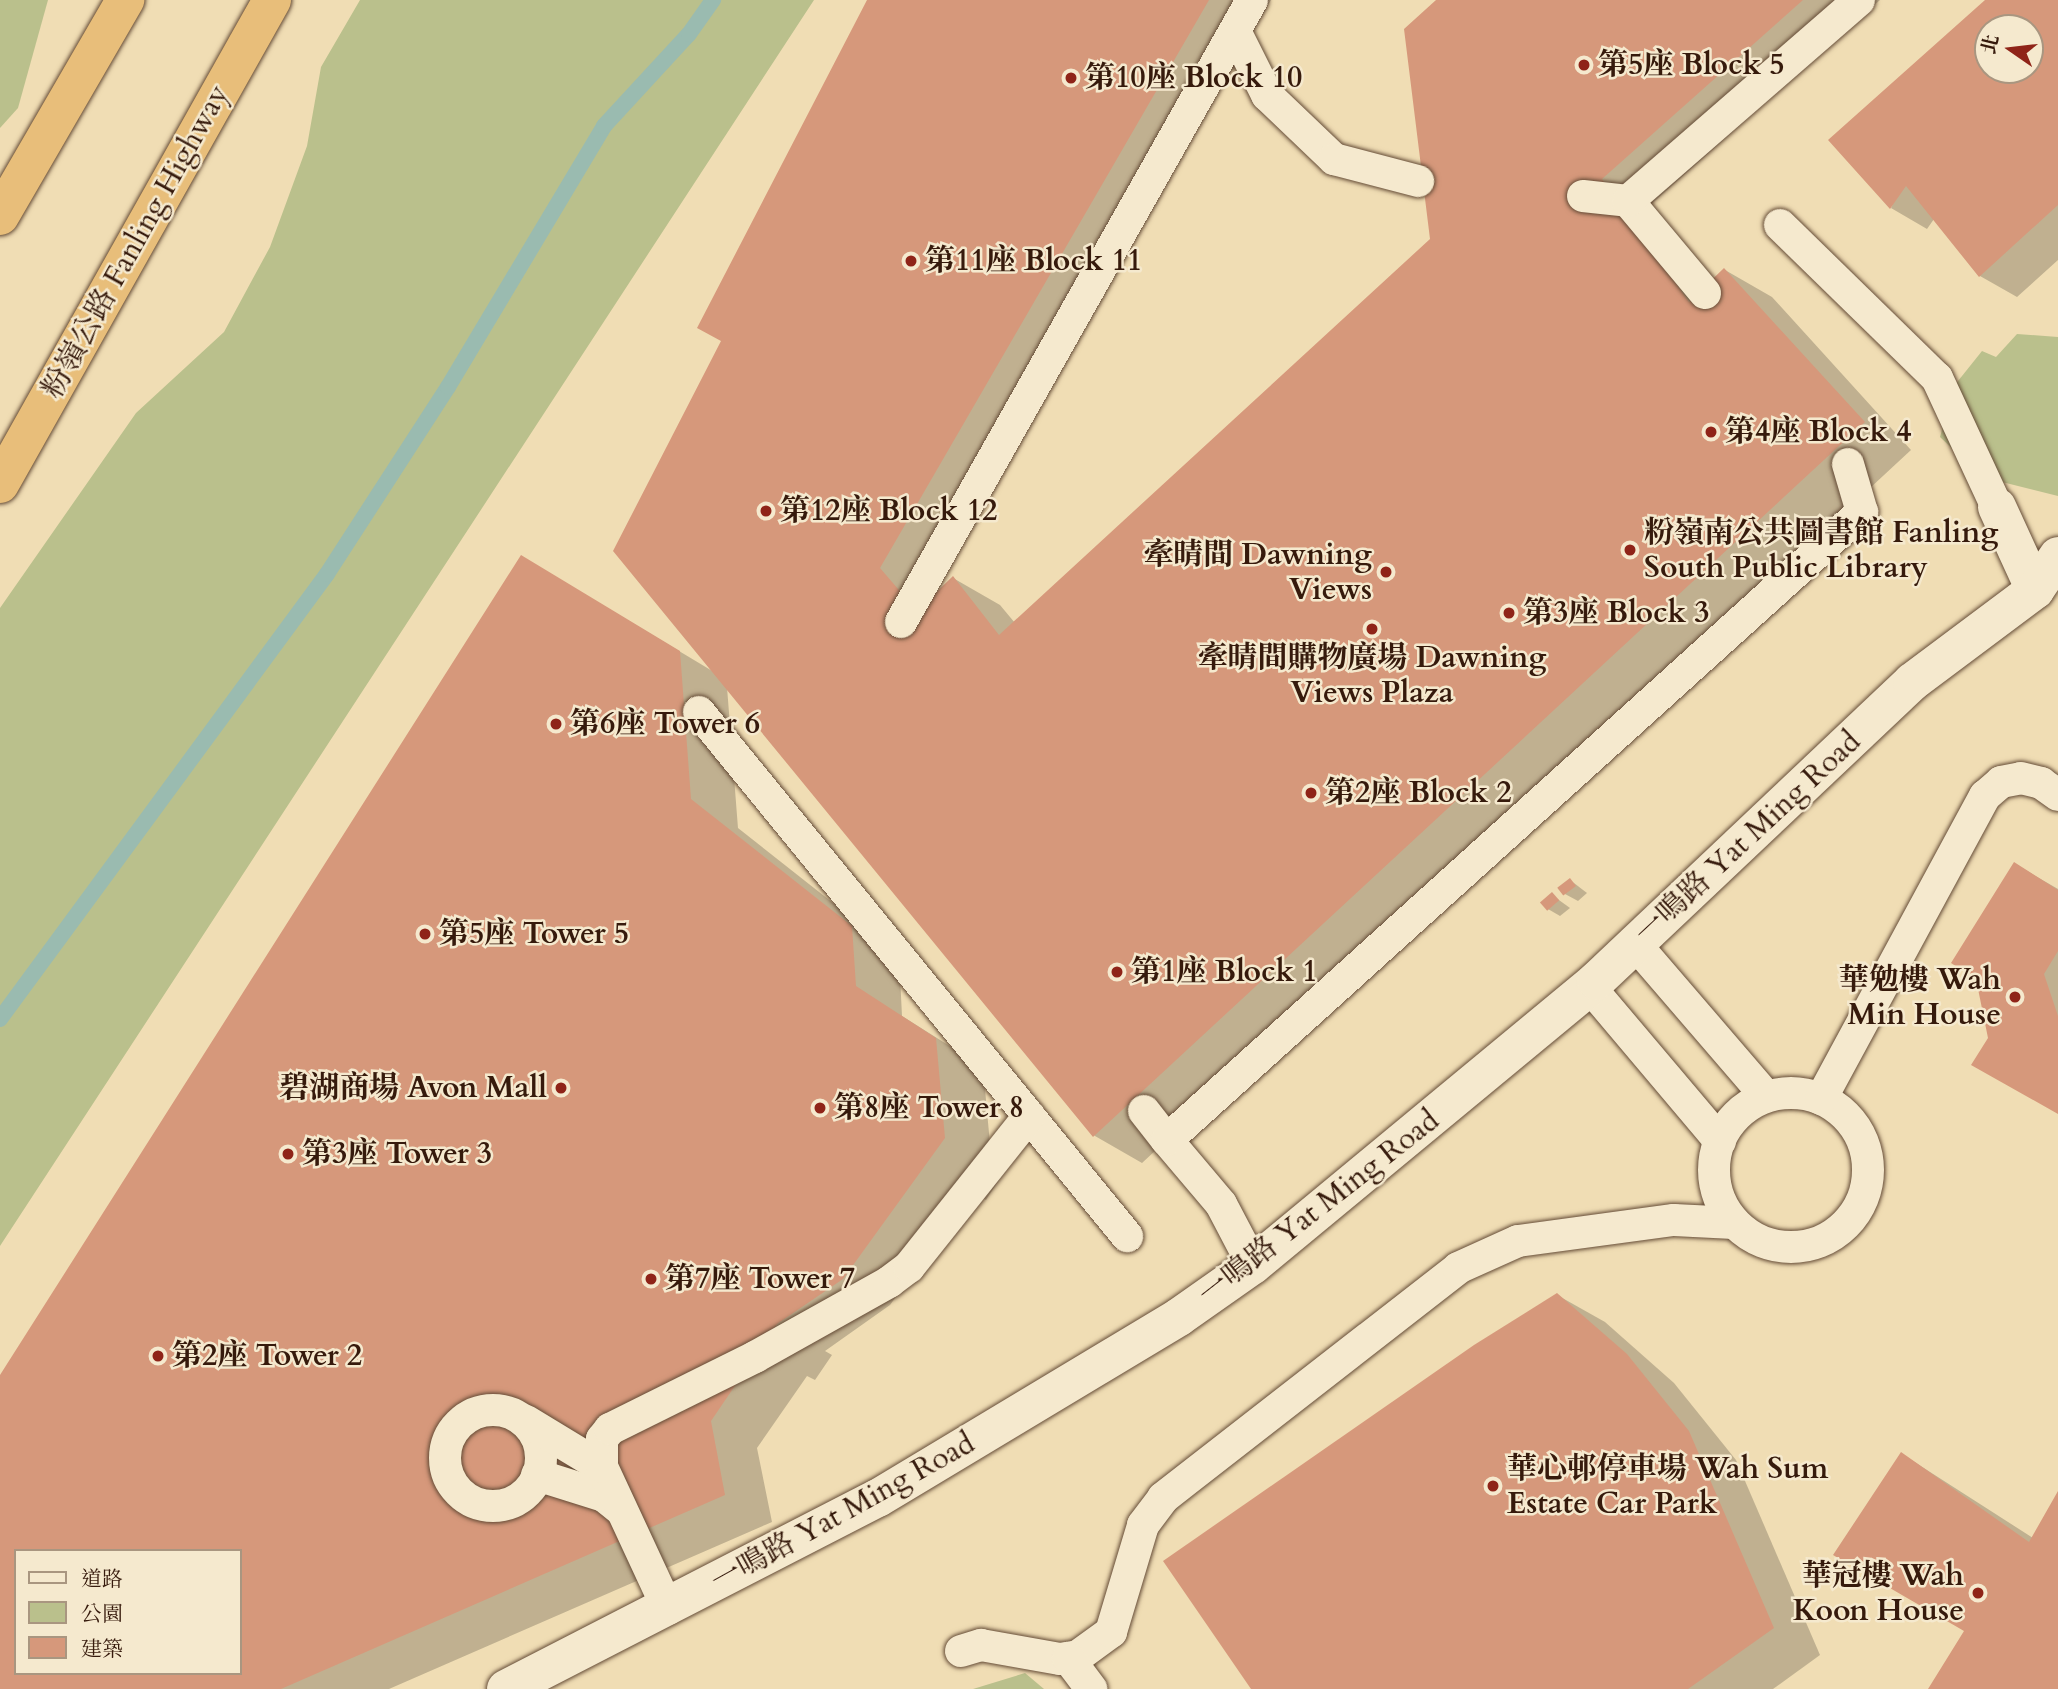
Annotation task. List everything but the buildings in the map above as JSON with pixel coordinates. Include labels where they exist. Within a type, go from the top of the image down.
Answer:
[{"type":"highway","points":[[0,216],[125,0]]},
{"type":"highway","name":"粉嶺公路 Fanling Highway","points":[[0,484],[271,0]]},
{"type":"street","points":[[1997,507],[2047,591]]},
{"type":"street","name":"一鳴路 Yat Ming Road","points":[[506,1689],[668,1609],[878,1498],[1179,1317],[1253,1265],[1636,945],[1912,682],[2047,591],[2058,556]]},
{"type":"lane","points":[[901,622],[1252,0]]},
{"type":"lane","points":[[1628,201],[1859,0]]},
{"type":"lane","points":[[1234,31],[1267,95],[1334,159],[1418,181]]},
{"type":"lane","points":[[1583,197],[1628,201],[1705,293]]},
{"type":"lane","points":[[1780,225],[1937,378],[1997,507]]},
{"type":"lane","points":[[1167,1140],[1861,512],[1849,464]]},
{"type":"lane","points":[[699,712],[1128,1236]]},
{"type":"lane","points":[[1821,1099],[1985,796],[2001,782],[2021,778],[2041,783],[2058,795]]},
{"type":"lane","points":[[1636,945],[1766,1096]]},
{"type":"lane","points":[[1589,986],[1720,1141]]},
{"type":"lane","points":[[1791,1092],[1821,1099],[1839,1109],[1856,1128],[1866,1151],[1868,1177],[1861,1202],[1848,1223],[1827,1239],[1803,1247],[1778,1247],[1753,1239],[1734,1223],[1720,1201],[1714,1176],[1720,1141],[1744,1109],[1766,1096],[1791,1092]]},
{"type":"lane","points":[[1144,1111],[1221,1204],[1253,1265]]},
{"type":"lane","points":[[668,1609],[602,1467],[602,1440],[610,1429],[755,1357],[889,1282],[909,1266],[1029,1116]]},
{"type":"lane","points":[[961,1651],[981,1645],[1068,1658],[1111,1632],[1143,1525],[1163,1498],[1435,1282],[1518,1241],[1674,1220],[1734,1223]]},
{"type":"lane","points":[[519,1417],[538,1440],[541,1455],[537,1475],[524,1495],[494,1507],[462,1496],[445,1468],[450,1435],[460,1421],[491,1409],[519,1417],[602,1467]]},
{"type":"lane","points":[[537,1475],[604,1496],[621,1510]]},
{"type":"lane","points":[[1068,1658],[1091,1689]]},
{"type":"green space","points":[[0,0],[48,0],[18,108],[0,128]]},
{"type":"green space","points":[[360,0],[814,0],[0,1246],[0,608],[136,413],[224,332],[270,247],[307,146],[321,67]]},
{"type":"green space","points":[[2017,334],[2058,337],[2058,496],[1982,477],[1940,437],[1954,386],[1982,351],[1996,357]]},
{"type":"green space","points":[[1025,1673],[1044,1689],[973,1689]]},
{"type":"waterway","points":[[0,1019],[327,574],[448,387],[604,126],[689,34],[713,0]]},
{"type":"place","name":"第5座 Block 5","points":[[1584,65]]},
{"type":"place","name":"第10座 Block 10","points":[[1071,78]]},
{"type":"place","name":"第11座 Block 11","points":[[911,261]]},
{"type":"place","name":"第4座 Block 4","points":[[1711,432]]},
{"type":"place","name":"第12座 Block 12","points":[[766,511]]},
{"type":"place","name":"粉嶺南公共圖書館 Fanling South Public Library","points":[[1630,550]]},
{"type":"place","name":"牽晴間 Dawning Views","points":[[1386,572]]},
{"type":"place","name":"第3座 Block 3","points":[[1509,613]]},
{"type":"place","name":"牽晴間購物廣場 Dawning Views Plaza","points":[[1372,629]]},
{"type":"place","name":"第6座 Tower 6","points":[[556,724]]},
{"type":"place","name":"第2座 Block 2","points":[[1311,793]]},
{"type":"place","name":"第5座 Tower 5","points":[[425,934]]},
{"type":"place","name":"第1座 Block 1","points":[[1117,972]]},
{"type":"place","name":"華勉樓 Wah Min House","points":[[2015,997]]},
{"type":"place","name":"碧湖商場 Avon Mall","points":[[561,1088]]},
{"type":"place","name":"第8座 Tower 8","points":[[820,1108]]},
{"type":"place","name":"第3座 Tower 3","points":[[288,1154]]},
{"type":"place","name":"第7座 Tower 7","points":[[651,1279]]},
{"type":"place","name":"第2座 Tower 2","points":[[158,1356]]},
{"type":"place","name":"華心邨停車場 Wah Sum Estate Car Park","points":[[1493,1486]]},
{"type":"place","name":"華冠樓 Wah Koon House","points":[[1978,1593]]}]
